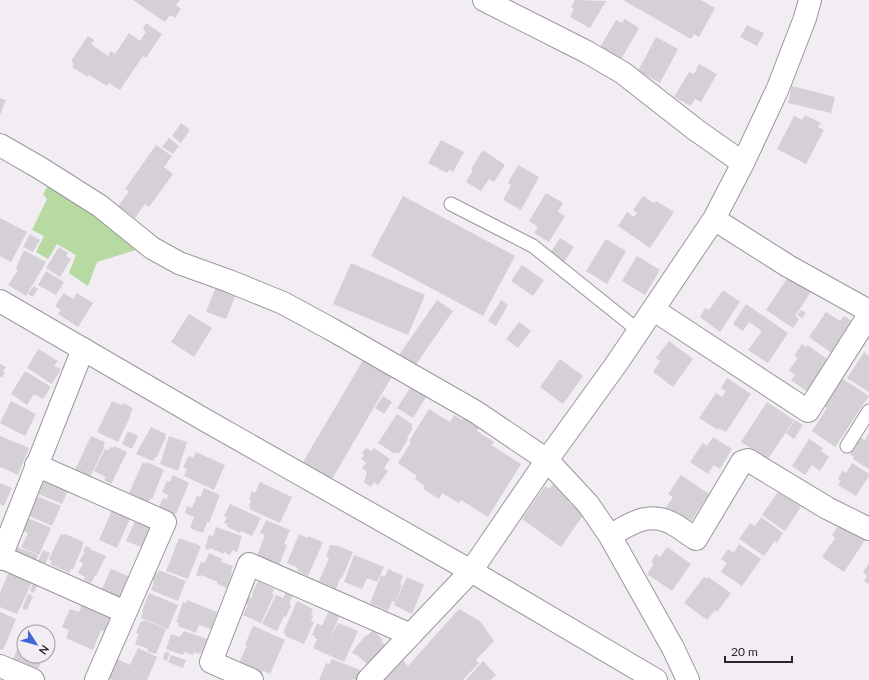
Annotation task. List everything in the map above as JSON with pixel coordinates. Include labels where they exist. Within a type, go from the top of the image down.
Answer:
[{"type":"street","points":[[484,0],[587,52],[623,72],[696,130],[743,163]]},
{"type":"street","points":[[368,680],[470,570],[546,460],[654,310],[714,219],[743,163],[778,88],[810,0]]},
{"type":"street","points":[[0,145],[100,206],[152,248],[179,263],[283,303],[476,412],[546,460],[588,504],[610,536],[674,648],[688,680]]},
{"type":"street","points":[[714,219],[788,266],[869,311]]},
{"type":"street","points":[[0,301],[212,424],[470,570],[656,680]]},
{"type":"street","points":[[654,310],[808,411],[869,315]]},
{"type":"street","points":[[82,349],[0,558],[125,612]]},
{"type":"street","points":[[610,536],[647,518],[659,519],[674,524],[696,539],[742,462],[748,460],[828,508],[869,529]]},
{"type":"street","points":[[36,465],[165,522],[96,680]]},
{"type":"street","points":[[252,680],[211,662],[249,564],[411,635]]},
{"type":"street","points":[[0,666],[33,680]]},
{"type":"lane","points":[[451,204],[533,246],[639,331]]},
{"type":"lane","points":[[847,446],[869,411]]},
{"type":"green space","points":[[49,183],[94,211],[139,249],[97,262],[88,286],[69,273],[76,255],[57,244],[48,259],[36,252],[44,236],[32,230],[47,199],[43,194]]},
{"type":"building","points":[[133,0],[180,0],[176,5],[181,9],[175,18],[170,15],[165,22]]},
{"type":"building","points":[[575,0],[606,1],[590,28],[570,17],[574,9],[571,7]]},
{"type":"building","points":[[623,0],[701,0],[715,8],[699,37],[694,34],[691,39]]},
{"type":"building","points":[[625,19],[639,28],[620,61],[599,49],[616,20],[622,23]]},
{"type":"building","points":[[146,23],[162,34],[146,58],[143,56],[120,90],[109,83],[107,86],[89,75],[88,77],[72,67],[74,64],[71,61],[88,36],[94,40],[91,44],[108,56],[111,51],[115,54],[129,33],[140,41],[146,32],[143,29]]},
{"type":"building","points":[[747,25],[764,33],[757,46],[740,37]]},
{"type":"building","points":[[656,37],[678,49],[660,83],[638,71]]},
{"type":"building","points":[[699,64],[717,74],[701,102],[695,99],[691,106],[674,97],[689,72],[694,74]]},
{"type":"building","points":[[792,86],[835,97],[831,113],[788,103]]},
{"type":"building","points":[[0,98],[6,100],[0,115]]},
{"type":"building","points":[[805,115],[821,123],[818,127],[824,130],[806,164],[777,149],[794,116],[802,120]]},
{"type":"building","points":[[181,123],[190,130],[181,143],[172,136]]},
{"type":"building","points":[[169,138],[179,146],[173,154],[162,147]]},
{"type":"building","points":[[441,140],[464,152],[453,172],[449,170],[447,173],[428,163]]},
{"type":"building","points":[[156,145],[172,156],[164,167],[173,174],[149,207],[145,204],[135,218],[118,206],[129,192],[125,189]]},
{"type":"building","points":[[483,150],[505,165],[494,182],[489,179],[481,191],[466,182],[473,170],[471,169]]},
{"type":"building","points":[[518,165],[539,177],[521,210],[503,200],[511,185],[508,183]]},
{"type":"building","points":[[546,193],[563,203],[558,212],[565,216],[549,242],[534,233],[538,227],[529,221]]},
{"type":"building","points":[[403,196],[515,256],[483,316],[371,256]]},
{"type":"building","points":[[643,196],[654,203],[656,201],[674,212],[650,248],[618,226],[627,212],[634,217],[637,213],[633,210]]},
{"type":"building","points":[[0,218],[27,232],[11,262],[0,256]]},
{"type":"building","points":[[30,234],[40,240],[33,252],[23,247]]},
{"type":"building","points":[[560,238],[574,247],[564,262],[550,253]]},
{"type":"building","points":[[606,239],[626,251],[607,284],[586,271]]},
{"type":"building","points":[[59,247],[68,253],[66,256],[71,259],[60,277],[46,268]]},
{"type":"building","points":[[24,250],[46,262],[26,296],[8,285],[18,270],[16,268]]},
{"type":"building","points":[[637,256],[660,270],[645,295],[622,281]]},
{"type":"building","points":[[351,263],[425,295],[408,335],[333,304]]},
{"type":"building","points":[[522,265],[544,280],[533,296],[511,281]]},
{"type":"building","points":[[46,271],[64,282],[56,295],[38,285]]},
{"type":"building","points":[[789,276],[811,292],[795,316],[799,319],[793,328],[766,310]]},
{"type":"building","points":[[34,286],[38,289],[33,297],[28,294]]},
{"type":"building","points":[[216,286],[236,294],[226,319],[206,312]]},
{"type":"building","points":[[723,290],[740,302],[720,332],[700,317],[705,308],[709,310]]},
{"type":"building","points":[[64,293],[73,299],[77,293],[93,303],[78,327],[58,314],[61,310],[55,306]]},
{"type":"building","points":[[437,300],[453,311],[415,366],[399,355]]},
{"type":"building","points":[[501,300],[508,305],[496,326],[488,321]]},
{"type":"building","points":[[746,304],[788,333],[768,363],[748,350],[762,331],[749,322],[743,331],[733,324]]},
{"type":"building","points":[[801,310],[806,313],[802,318],[797,315]]},
{"type":"building","points":[[826,312],[840,321],[844,316],[855,323],[833,354],[809,337]]},
{"type":"building","points":[[189,314],[212,328],[194,357],[171,342]]},
{"type":"building","points":[[519,322],[531,331],[518,348],[506,339]]},
{"type":"building","points":[[669,341],[693,359],[673,387],[653,372],[660,361],[656,358]]},
{"type":"building","points":[[802,344],[806,347],[807,345],[830,361],[808,392],[791,380],[795,375],[789,370],[798,358],[794,356]]},
{"type":"building","points":[[38,349],[58,361],[54,366],[61,369],[52,384],[27,368]]},
{"type":"building","points":[[864,352],[869,356],[869,392],[847,378]]},
{"type":"building","points":[[365,357],[394,373],[332,479],[303,462]]},
{"type":"building","points":[[560,359],[583,376],[563,404],[540,387]]},
{"type":"building","points":[[0,364],[6,367],[2,378],[0,376]]},
{"type":"building","points":[[25,371],[51,387],[43,399],[34,394],[27,405],[11,394]]},
{"type":"building","points":[[840,377],[869,396],[835,447],[812,431],[827,408],[822,404]]},
{"type":"building","points":[[727,378],[751,394],[726,432],[719,428],[718,430],[699,418],[716,393],[722,397],[726,391],[721,388]]},
{"type":"building","points":[[410,388],[426,397],[413,418],[397,408]]},
{"type":"building","points":[[383,396],[392,402],[384,414],[375,408]]},
{"type":"building","points":[[11,401],[36,414],[25,436],[0,423]]},
{"type":"building","points":[[112,401],[122,405],[123,403],[133,408],[118,442],[97,432]]},
{"type":"building","points":[[767,402],[794,420],[768,459],[741,442]]},
{"type":"building","points":[[429,409],[450,422],[454,415],[462,420],[465,416],[481,425],[477,431],[494,442],[491,445],[521,464],[488,517],[461,500],[459,503],[442,493],[439,499],[423,489],[425,486],[415,479],[417,476],[398,463],[411,442],[409,441]]},
{"type":"building","points":[[397,414],[412,424],[411,427],[413,428],[399,454],[396,452],[395,454],[378,443]]},
{"type":"building","points":[[795,420],[803,425],[794,439],[786,433]]},
{"type":"building","points":[[151,427],[166,434],[157,457],[155,457],[153,461],[136,454]]},
{"type":"building","points":[[128,431],[138,436],[132,449],[122,444]]},
{"type":"building","points":[[869,433],[869,469],[853,459],[854,457],[850,454],[861,438],[865,440]]},
{"type":"building","points":[[0,436],[29,448],[18,475],[0,467]]},
{"type":"building","points":[[91,436],[105,442],[103,446],[105,446],[90,477],[75,470]]},
{"type":"building","points":[[169,436],[187,442],[178,471],[160,464]]},
{"type":"building","points":[[713,437],[732,449],[720,469],[714,465],[708,474],[690,462],[703,443],[707,446]]},
{"type":"building","points":[[809,439],[823,448],[821,451],[829,457],[820,471],[812,465],[805,475],[792,466]]},
{"type":"building","points":[[114,446],[127,452],[111,484],[104,480],[106,477],[94,471],[105,449],[109,450],[110,447],[113,448]]},
{"type":"building","points":[[366,448],[371,451],[374,448],[390,459],[384,468],[388,471],[378,485],[374,482],[371,487],[364,482],[367,472],[362,468],[366,463],[361,459],[364,455],[362,453]]},
{"type":"building","points":[[196,452],[225,465],[214,490],[184,476],[187,469],[183,467],[189,456],[193,458]]},
{"type":"building","points":[[143,462],[147,464],[147,462],[164,470],[152,499],[151,498],[147,505],[136,501],[138,497],[129,493]]},
{"type":"building","points":[[852,463],[869,474],[856,496],[838,485],[841,481],[838,479],[842,471],[846,473]]},
{"type":"building","points":[[173,475],[189,483],[176,514],[173,516],[159,511],[161,508],[159,507],[163,498],[167,499],[168,495],[162,492],[167,481],[170,482]]},
{"type":"building","points":[[681,475],[709,494],[688,526],[664,510],[673,497],[668,494]]},
{"type":"building","points":[[38,477],[68,491],[62,504],[34,492]]},
{"type":"building","points":[[260,482],[292,497],[280,523],[249,509],[251,507],[249,506],[251,500],[249,499],[252,491],[255,493]]},
{"type":"building","points":[[0,483],[12,488],[4,506],[0,504]]},
{"type":"building","points":[[553,484],[572,497],[568,502],[584,514],[561,547],[522,519],[545,486],[549,489]]},
{"type":"building","points":[[204,488],[220,495],[209,523],[207,522],[203,533],[190,528],[194,517],[185,513],[187,506],[192,508],[197,496],[200,497]]},
{"type":"building","points":[[778,492],[801,507],[785,531],[762,515]]},
{"type":"building","points":[[34,495],[61,506],[52,526],[23,513]]},
{"type":"building","points":[[230,504],[261,518],[252,536],[241,531],[240,533],[226,526],[228,524],[224,523],[227,517],[224,516]]},
{"type":"building","points":[[112,510],[127,514],[125,517],[130,519],[117,548],[99,540]]},
{"type":"building","points":[[761,517],[783,533],[777,543],[775,541],[764,556],[739,539],[750,523],[755,526]]},
{"type":"building","points":[[28,518],[51,528],[39,555],[21,547],[28,533],[23,531]]},
{"type":"building","points":[[136,519],[153,526],[146,549],[126,541]]},
{"type":"building","points":[[266,520],[290,530],[284,544],[287,545],[279,565],[257,556],[265,535],[260,533]]},
{"type":"building","points":[[840,523],[865,540],[844,572],[822,557],[835,538],[832,535]]},
{"type":"building","points":[[216,527],[242,536],[237,552],[232,550],[230,555],[210,548],[209,550],[205,549],[209,535],[213,536]]},
{"type":"building","points":[[61,534],[65,534],[84,542],[73,569],[71,569],[69,573],[50,564],[52,561],[49,559]]},
{"type":"building","points":[[299,534],[307,538],[308,536],[323,542],[308,576],[297,571],[298,568],[287,563]]},
{"type":"building","points":[[179,538],[201,546],[188,579],[166,571]]},
{"type":"building","points":[[739,544],[761,559],[742,586],[721,572],[727,563],[721,559],[728,549],[734,553]]},
{"type":"building","points":[[330,545],[338,546],[353,552],[336,589],[319,581],[329,558],[326,557]]},
{"type":"building","points":[[15,546],[38,555],[35,564],[13,552]]},
{"type":"building","points":[[86,546],[106,556],[91,583],[84,580],[85,577],[78,573],[83,563],[79,561],[85,552],[83,551]]},
{"type":"building","points":[[667,547],[691,564],[672,591],[647,574],[654,564],[651,562],[656,554],[660,557]]},
{"type":"building","points":[[43,550],[50,553],[44,567],[37,564]]},
{"type":"building","points":[[209,553],[222,559],[221,562],[233,566],[227,588],[217,584],[218,582],[201,575],[200,577],[196,575],[201,562],[205,563]]},
{"type":"building","points":[[354,555],[384,567],[377,582],[367,578],[362,589],[344,582]]},
{"type":"building","points":[[869,563],[869,584],[864,581],[867,576],[863,572]]},
{"type":"building","points":[[10,569],[34,578],[17,614],[0,607],[0,593]]},
{"type":"building","points":[[111,569],[133,578],[121,599],[101,591]]},
{"type":"building","points":[[388,569],[403,576],[400,584],[402,585],[395,602],[392,601],[388,611],[370,603],[381,575],[385,577]]},
{"type":"building","points":[[159,570],[186,581],[178,601],[151,590],[154,582],[152,581],[156,572],[158,573]]},
{"type":"building","points":[[407,577],[424,585],[412,614],[394,605]]},
{"type":"building","points":[[704,577],[707,579],[708,577],[731,593],[717,612],[715,610],[707,620],[684,603]]},
{"type":"building","points":[[34,581],[38,583],[34,593],[30,591]]},
{"type":"building","points":[[258,581],[274,589],[272,594],[274,595],[261,623],[243,615],[248,605],[244,603],[247,596],[251,598]]},
{"type":"building","points":[[286,592],[293,596],[290,601],[291,606],[286,617],[284,616],[277,631],[262,624],[276,595],[283,598]]},
{"type":"building","points":[[149,593],[178,605],[168,629],[141,618]]},
{"type":"building","points":[[28,594],[33,596],[27,610],[22,609]]},
{"type":"building","points":[[187,600],[217,612],[211,629],[199,625],[196,633],[178,626],[179,623],[176,622],[183,602],[186,603]]},
{"type":"building","points":[[297,601],[313,609],[311,621],[314,622],[304,644],[285,636],[286,634],[283,633]]},
{"type":"building","points":[[82,603],[114,617],[107,633],[101,630],[93,650],[66,638],[69,630],[62,627],[70,609],[79,612]]},
{"type":"building","points":[[459,609],[480,621],[494,641],[476,660],[479,663],[463,680],[384,680],[403,660],[408,666]]},
{"type":"building","points":[[329,610],[340,614],[331,637],[338,623],[358,631],[344,662],[313,648],[317,639],[312,635],[317,623],[322,626]]},
{"type":"building","points":[[0,612],[16,619],[3,650],[0,649]]},
{"type":"building","points":[[144,620],[166,629],[156,654],[135,644],[139,634],[136,633],[141,621],[143,622]]},
{"type":"building","points":[[254,626],[285,640],[270,674],[263,671],[261,675],[238,665]]},
{"type":"building","points":[[373,630],[383,640],[381,641],[386,646],[368,665],[352,652],[366,635],[367,636]]},
{"type":"building","points":[[184,631],[207,639],[201,653],[199,654],[194,652],[193,655],[184,652],[183,655],[166,649],[171,634],[180,637]]},
{"type":"building","points":[[138,648],[157,657],[147,680],[113,680],[108,678],[117,659],[130,665]]},
{"type":"building","points":[[165,652],[170,653],[167,661],[163,659]]},
{"type":"building","points":[[16,653],[16,663],[12,661]]},
{"type":"building","points":[[171,655],[186,660],[183,668],[168,662]]},
{"type":"building","points":[[332,659],[360,670],[356,680],[319,680],[326,663],[329,664]]},
{"type":"building","points":[[483,661],[496,675],[491,680],[466,680]]},
{"type":"building","points":[[18,664],[40,664],[36,673]]}]
